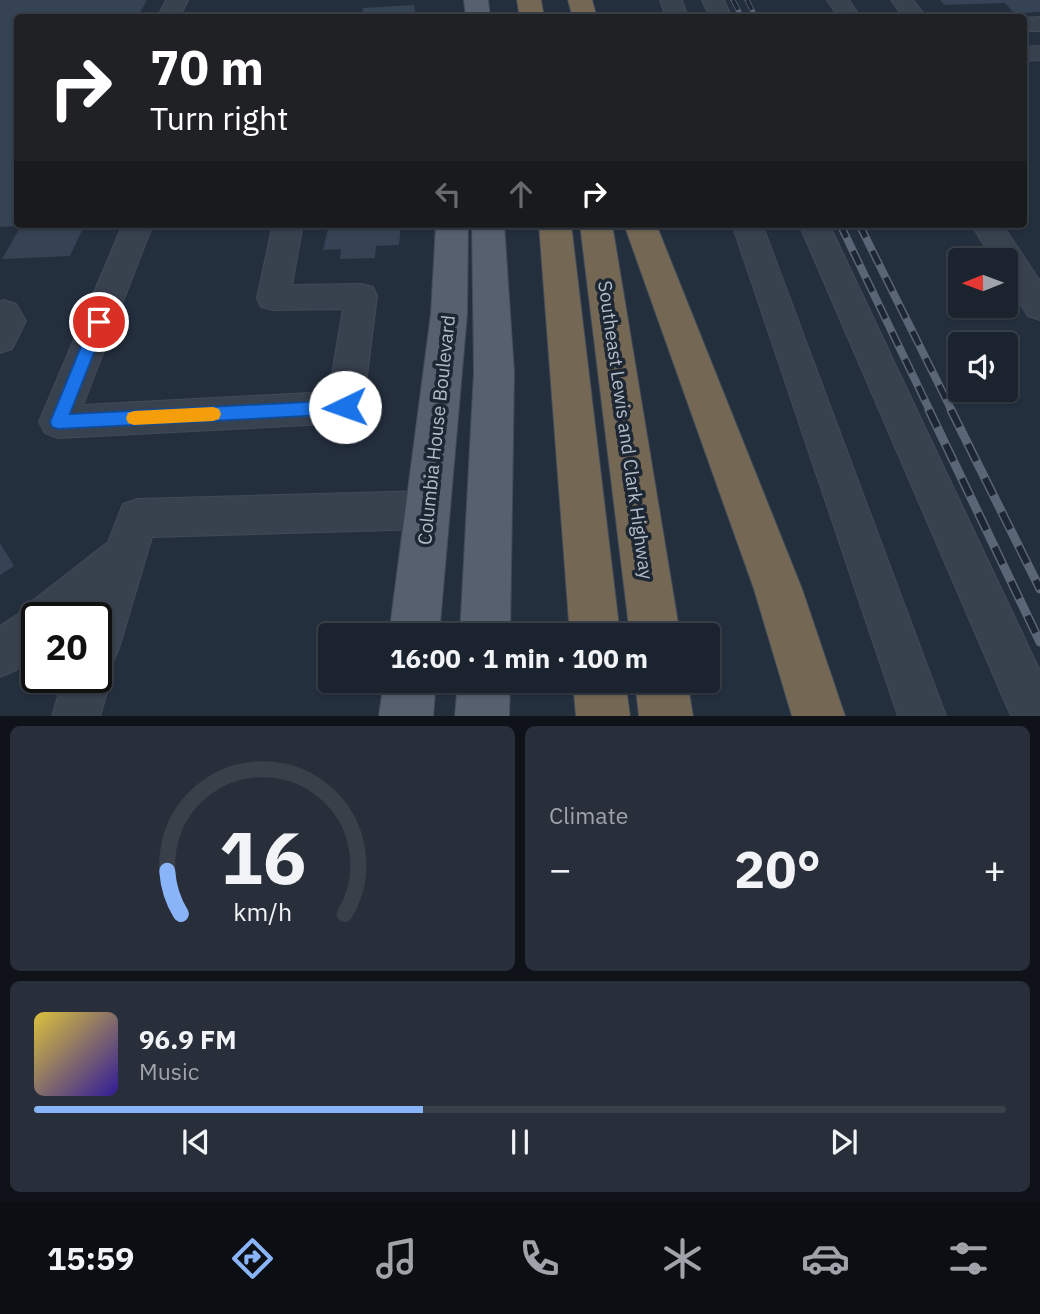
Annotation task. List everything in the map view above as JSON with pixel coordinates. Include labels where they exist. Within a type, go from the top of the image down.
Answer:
[{"type":"highway","points":[[555,228],[594,623]]},
{"type":"highway","name":"Southeast Lewis and Clark Highway","points":[[597,228],[653,623]]},
{"type":"highway","points":[[642,228],[778,589],[819,716]]},
{"type":"highway","points":[[600,693],[603,716]]},
{"type":"highway","points":[[663,693],[666,716]]},
{"type":"main road","name":"Columbia House Boulevard","points":[[415,623],[449,314],[452,228]]},
{"type":"main road","points":[[485,623],[494,372],[488,228]]},
{"type":"main road","points":[[406,716],[409,693]]},
{"type":"main road","points":[[482,716],[483,693]]},
{"type":"street","points":[[902,0],[913,14]]},
{"type":"street","points":[[136,228],[58,422],[345,407],[361,296],[273,298],[288,228]]},
{"type":"street","points":[[748,228],[922,716]]},
{"type":"street","points":[[816,228],[1036,716]]},
{"type":"street","points":[[989,228],[1040,307]]},
{"type":"street","points":[[0,314],[4,313],[9,321],[0,339]]},
{"type":"street","points":[[110,602],[138,518],[427,510]]},
{"type":"street","points":[[67,602],[124,556]]},
{"type":"street","points":[[76,716],[83,693]]},
{"type":"building","points":[[0,0],[147,0],[139,14],[14,14],[14,226],[0,227]]},
{"type":"building","points":[[940,0],[1040,0],[1040,12],[1014,13],[1005,3],[944,5]]},
{"type":"building","points":[[414,5],[415,14],[362,14],[363,8]]},
{"type":"building","points":[[20,228],[83,228],[70,256],[2,259]]},
{"type":"building","points":[[328,228],[401,228],[399,245],[376,246],[375,258],[340,259],[341,249],[323,250]]},
{"type":"building","points":[[0,543],[14,566],[0,575]]},
{"type":"railway","points":[[733,0],[740,14]]},
{"type":"railway","points":[[747,0],[754,14]]},
{"type":"railway","points":[[842,228],[930,411]]},
{"type":"railway","points":[[861,228],[952,411]]},
{"type":"railway","points":[[929,410],[1040,642]]},
{"type":"railway","points":[[951,410],[1040,589]]},
{"type":"slow traffic","points":[[134,418],[213,414]]},
{"type":"route","points":[[99,322],[58,422],[345,407]]}]
